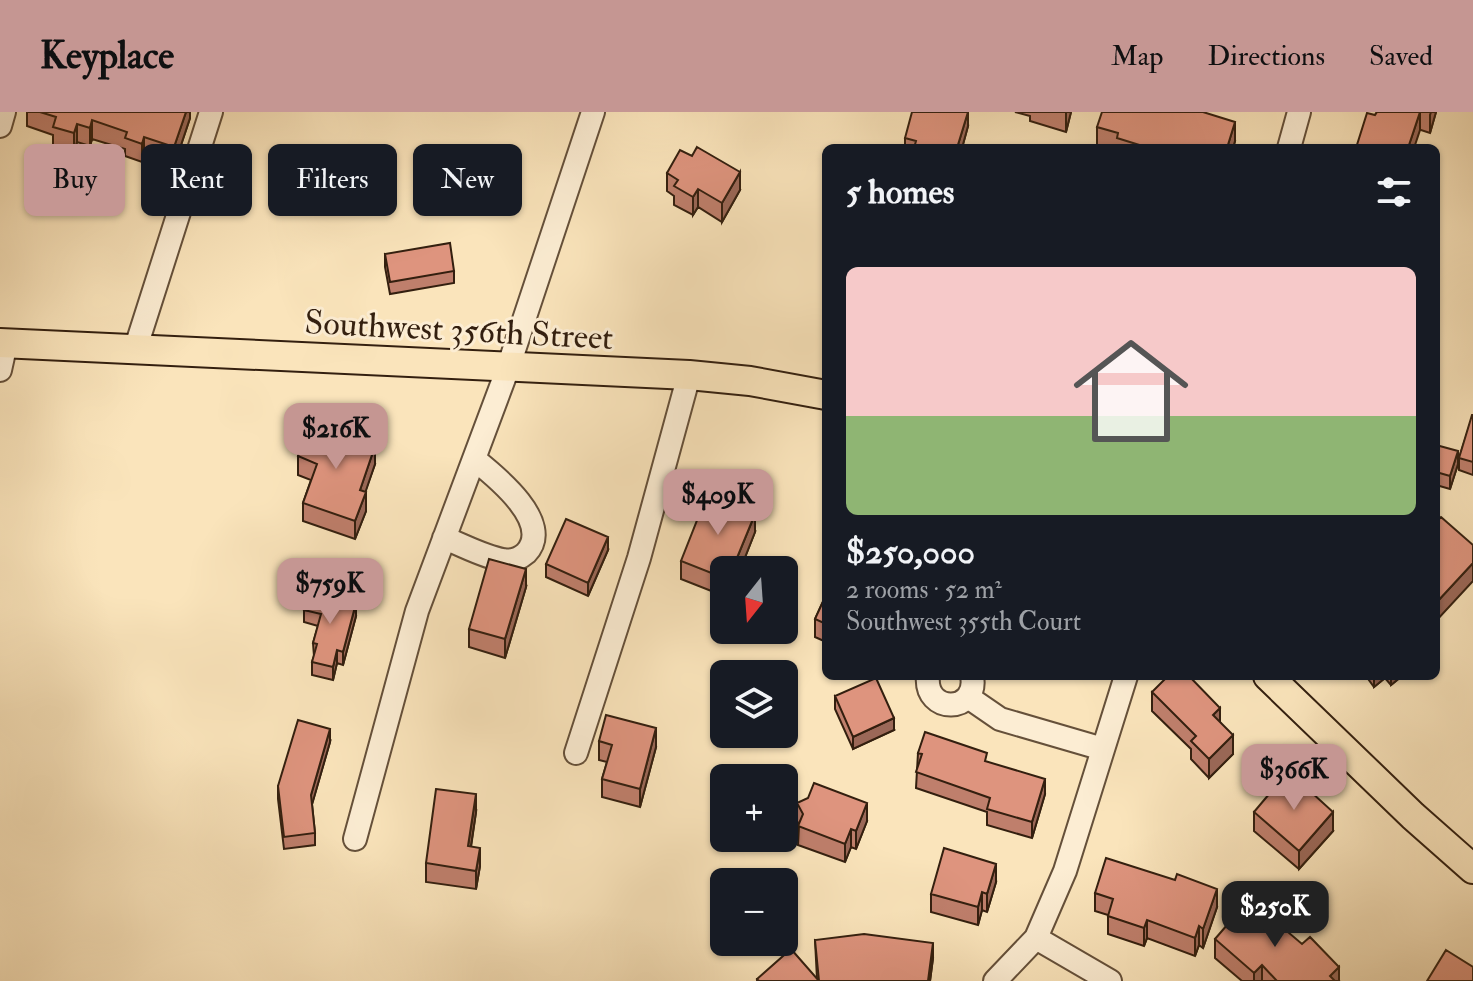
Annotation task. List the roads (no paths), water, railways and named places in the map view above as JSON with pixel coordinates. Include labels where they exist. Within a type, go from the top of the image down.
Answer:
[{"type":"main road","name":"Southwest 356th Street","points":[[2,352],[88,348],[689,375],[750,381],[822,394]]},
{"type":"main road","points":[[1272,680],[1413,816],[1473,869]]},
{"type":"street","points":[[0,126],[4,112]]},
{"type":"street","points":[[135,350],[211,112]]},
{"type":"street","points":[[355,839],[417,611],[508,368],[593,112]]},
{"type":"street","points":[[1290,144],[1299,112]]},
{"type":"street","points":[[576,753],[639,558],[689,375]]},
{"type":"street","points":[[444,538],[501,560],[514,561],[530,548],[532,531],[520,502],[505,484],[474,459]]},
{"type":"street","points":[[928,680],[930,693],[944,704],[962,703],[970,686],[1000,719],[1103,749]]},
{"type":"street","points":[[995,981],[1036,938],[1065,871],[1125,680]]},
{"type":"street","points":[[1036,938],[1110,981]]}]
